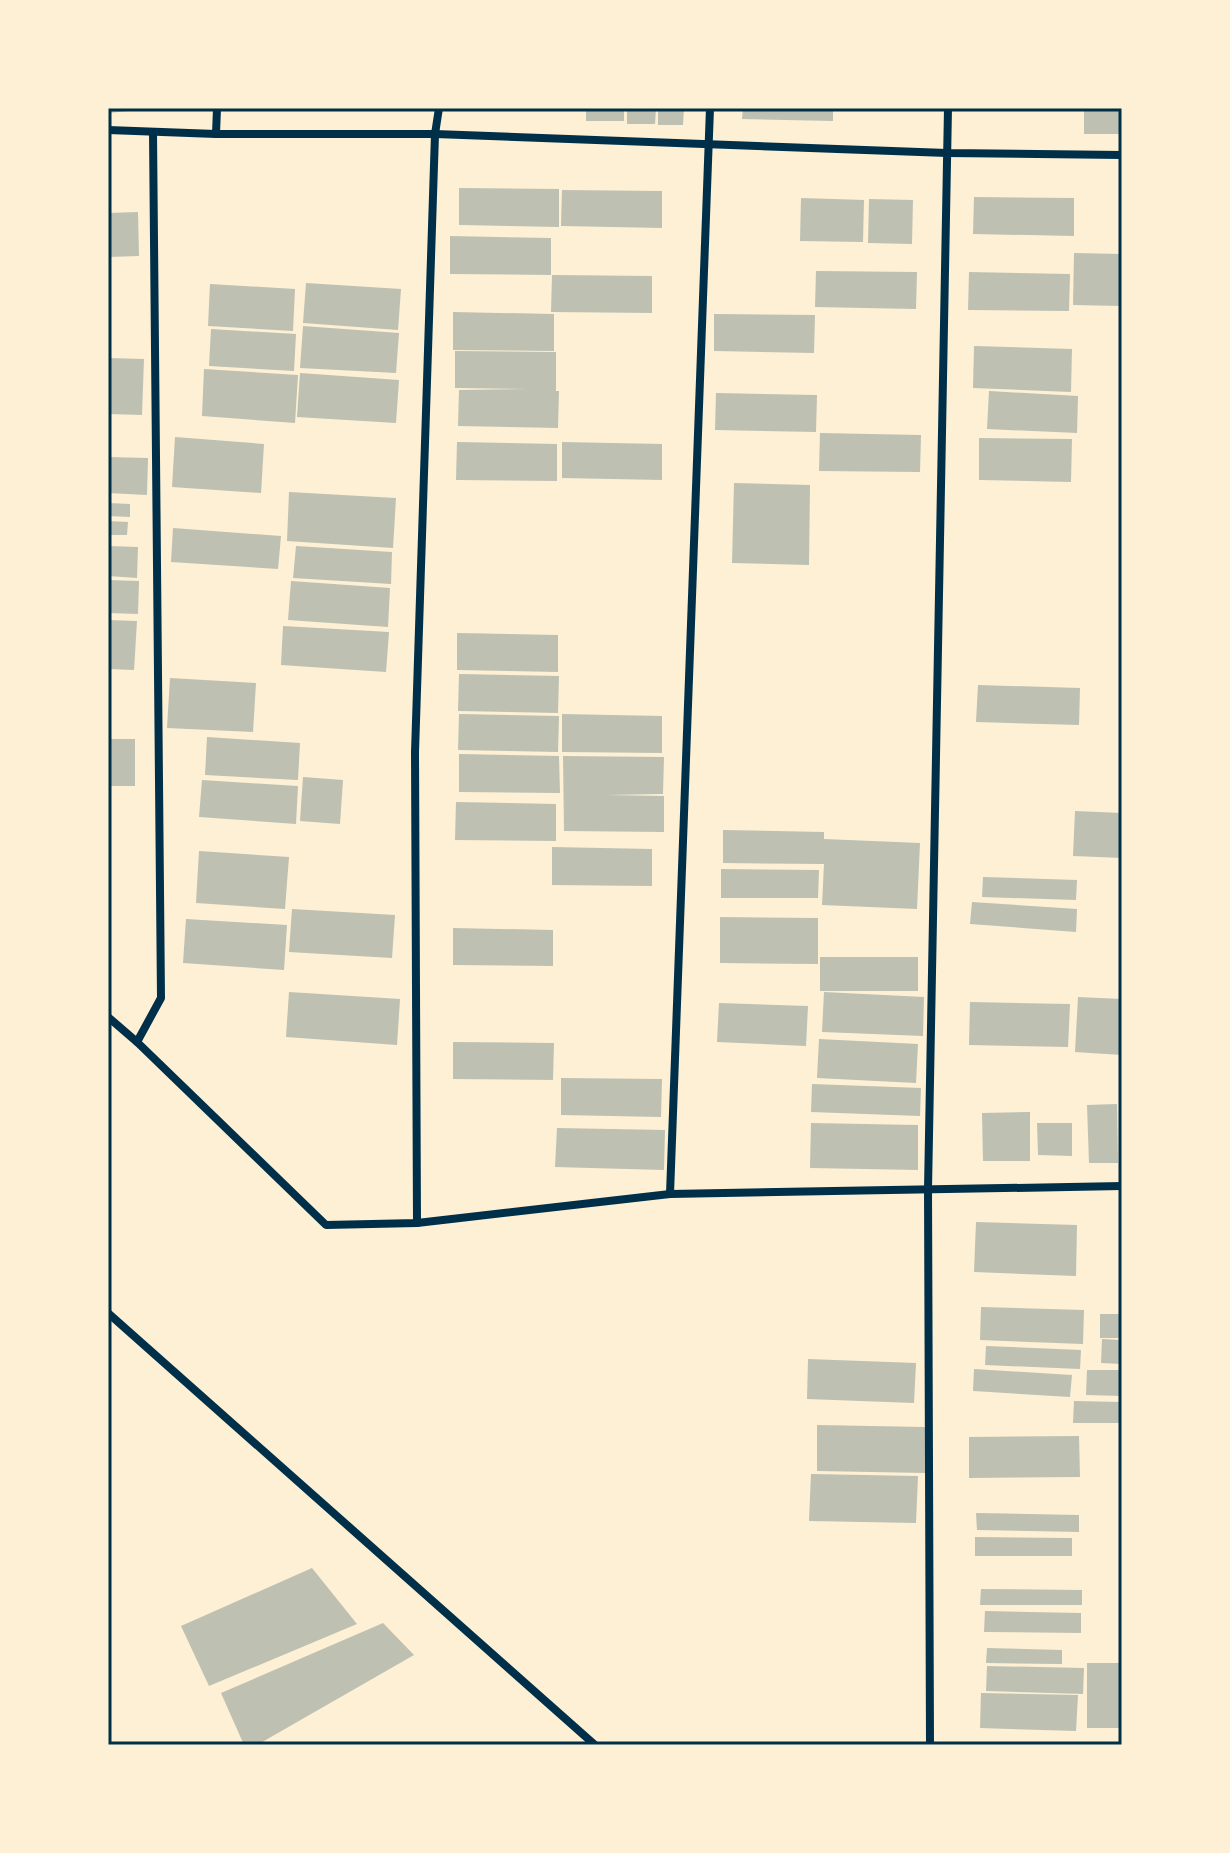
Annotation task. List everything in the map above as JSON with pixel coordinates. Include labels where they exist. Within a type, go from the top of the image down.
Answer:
[{"type":"street","points":[[216,134],[217,108]]},
{"type":"street","points":[[417,1223],[415,752],[435,134],[439,108]]},
{"type":"street","points":[[670,1194],[710,108]]},
{"type":"street","points":[[930,1745],[928,1189],[948,108]]},
{"type":"street","points":[[108,130],[216,134],[435,134],[947,153],[1122,155]]},
{"type":"street","points":[[137,1042],[161,998],[153,132]]},
{"type":"street","points":[[108,1017],[326,1225],[417,1223],[670,1194],[1122,1186]]},
{"type":"street","points":[[108,1313],[595,1745]]},
{"type":"building","points":[[108,108],[140,108],[140,110],[108,113]]},
{"type":"building","points":[[586,108],[624,108],[624,121],[586,121]]},
{"type":"building","points":[[627,108],[656,108],[655,124],[627,124]]},
{"type":"building","points":[[658,108],[684,108],[683,125],[658,125]]},
{"type":"building","points":[[743,108],[833,108],[833,121],[742,119]]},
{"type":"building","points":[[1084,108],[1122,108],[1122,134],[1084,134]]},
{"type":"building","points":[[459,188],[559,189],[559,227],[459,225]]},
{"type":"building","points":[[562,190],[662,191],[662,228],[561,226]]},
{"type":"building","points":[[974,197],[1074,198],[1074,236],[973,234]]},
{"type":"building","points":[[801,198],[864,200],[863,242],[800,241]]},
{"type":"building","points":[[869,199],[913,200],[912,244],[868,243]]},
{"type":"building","points":[[138,212],[139,256],[108,257],[108,213]]},
{"type":"building","points":[[450,236],[551,238],[551,275],[450,274]]},
{"type":"building","points":[[1074,253],[1122,254],[1122,306],[1073,305]]},
{"type":"building","points":[[816,271],[917,272],[916,309],[815,307]]},
{"type":"building","points":[[969,272],[1070,274],[1069,311],[968,310]]},
{"type":"building","points":[[552,275],[652,276],[652,313],[551,312]]},
{"type":"building","points":[[306,283],[401,289],[398,330],[303,323]]},
{"type":"building","points":[[210,284],[295,289],[293,331],[208,326]]},
{"type":"building","points":[[453,312],[554,314],[554,351],[453,350]]},
{"type":"building","points":[[714,314],[815,315],[814,353],[714,351]]},
{"type":"building","points":[[303,326],[399,333],[396,373],[300,368]]},
{"type":"building","points":[[211,329],[296,334],[294,371],[209,366]]},
{"type":"building","points":[[974,346],[1072,349],[1071,392],[973,388]]},
{"type":"building","points":[[455,351],[556,352],[558,428],[458,426],[459,390],[529,389],[455,388]]},
{"type":"building","points":[[108,358],[144,359],[142,415],[108,414]]},
{"type":"building","points":[[204,369],[298,375],[295,423],[202,416]]},
{"type":"building","points":[[300,373],[399,380],[396,423],[297,417]]},
{"type":"building","points":[[989,391],[1078,396],[1077,433],[987,429]]},
{"type":"building","points":[[716,393],[817,395],[816,432],[715,430]]},
{"type":"building","points":[[820,433],[921,435],[920,472],[819,471]]},
{"type":"building","points":[[175,437],[264,444],[261,493],[172,487]]},
{"type":"building","points":[[979,438],[1072,439],[1071,482],[979,480]]},
{"type":"building","points":[[457,442],[557,444],[557,481],[456,480]]},
{"type":"building","points":[[562,442],[662,444],[662,480],[562,478]]},
{"type":"building","points":[[108,457],[148,458],[147,495],[108,493]]},
{"type":"building","points":[[734,483],[810,485],[809,565],[732,563]]},
{"type":"building","points":[[289,492],[396,498],[393,548],[287,541]]},
{"type":"building","points":[[108,503],[130,504],[130,517],[108,516]]},
{"type":"building","points":[[108,521],[128,522],[127,535],[108,535]]},
{"type":"building","points":[[173,528],[281,536],[278,569],[171,562]]},
{"type":"building","points":[[108,546],[138,547],[137,578],[108,576]]},
{"type":"building","points":[[296,546],[392,552],[391,584],[293,578]]},
{"type":"building","points":[[108,580],[139,581],[138,614],[108,613]]},
{"type":"building","points":[[291,581],[390,588],[388,627],[288,620]]},
{"type":"building","points":[[108,620],[137,621],[134,670],[108,669]]},
{"type":"building","points":[[283,626],[389,632],[386,672],[281,665]]},
{"type":"building","points":[[457,633],[558,635],[558,672],[457,670]]},
{"type":"building","points":[[459,674],[559,676],[558,713],[458,711]]},
{"type":"building","points":[[170,678],[256,683],[253,732],[167,728]]},
{"type":"building","points":[[978,685],[1080,688],[1079,725],[976,722]]},
{"type":"building","points":[[459,714],[559,716],[558,752],[458,750]]},
{"type":"building","points":[[562,714],[662,716],[662,753],[562,752]]},
{"type":"building","points":[[207,737],[300,743],[298,780],[205,775]]},
{"type":"building","points":[[108,739],[135,739],[135,786],[108,786]]},
{"type":"building","points":[[459,754],[559,756],[560,793],[459,792]]},
{"type":"building","points":[[563,756],[664,757],[663,794],[606,795],[664,796],[664,832],[564,831]]},
{"type":"building","points":[[303,777],[343,780],[340,824],[300,821]]},
{"type":"building","points":[[202,780],[298,786],[296,824],[199,817]]},
{"type":"building","points":[[456,802],[556,804],[556,841],[455,840]]},
{"type":"building","points":[[1075,811],[1122,813],[1122,858],[1073,856]]},
{"type":"building","points":[[723,830],[824,832],[824,839],[920,843],[917,909],[822,905],[824,864],[723,863]]},
{"type":"building","points":[[552,847],[652,849],[652,886],[552,885]]},
{"type":"building","points":[[199,851],[289,857],[285,909],[196,903]]},
{"type":"building","points":[[721,869],[819,870],[818,898],[721,898]]},
{"type":"building","points":[[983,877],[1077,880],[1076,900],[982,897]]},
{"type":"building","points":[[972,902],[1077,909],[1076,932],[970,924]]},
{"type":"building","points":[[292,909],[395,915],[392,958],[289,952]]},
{"type":"building","points":[[720,917],[818,918],[818,964],[720,963]]},
{"type":"building","points":[[186,919],[287,925],[284,970],[183,963]]},
{"type":"building","points":[[453,928],[553,930],[553,966],[453,965]]},
{"type":"building","points":[[820,957],[918,957],[918,991],[820,991]]},
{"type":"building","points":[[289,992],[400,999],[397,1045],[286,1037]]},
{"type":"building","points":[[824,992],[924,997],[923,1036],[822,1032]]},
{"type":"building","points":[[1078,997],[1122,999],[1122,1055],[1075,1052]]},
{"type":"building","points":[[970,1002],[1070,1004],[1068,1047],[969,1045]]},
{"type":"building","points":[[719,1003],[808,1006],[806,1046],[717,1042]]},
{"type":"building","points":[[819,1039],[918,1044],[916,1083],[817,1078]]},
{"type":"building","points":[[453,1042],[554,1043],[553,1080],[453,1079]]},
{"type":"building","points":[[561,1078],[662,1079],[661,1117],[561,1115]]},
{"type":"building","points":[[812,1084],[921,1088],[920,1116],[811,1112]]},
{"type":"building","points":[[1117,1104],[1118,1163],[1089,1163],[1087,1105]]},
{"type":"building","points":[[1030,1112],[1030,1161],[983,1161],[982,1113]]},
{"type":"building","points":[[811,1123],[918,1125],[918,1170],[810,1168]]},
{"type":"building","points":[[1037,1123],[1072,1123],[1072,1156],[1038,1155]]},
{"type":"building","points":[[557,1128],[665,1130],[664,1170],[555,1167]]},
{"type":"building","points":[[976,1222],[1077,1225],[1076,1276],[974,1272]]},
{"type":"building","points":[[981,1307],[1084,1310],[1083,1344],[980,1340]]},
{"type":"building","points":[[1100,1314],[1122,1314],[1122,1338],[1100,1338]]},
{"type":"building","points":[[1102,1339],[1122,1340],[1122,1364],[1101,1363]]},
{"type":"building","points":[[986,1346],[1081,1350],[1080,1369],[985,1365]]},
{"type":"building","points":[[808,1359],[916,1363],[914,1403],[807,1399]]},
{"type":"building","points":[[974,1369],[1072,1375],[1070,1397],[973,1391]]},
{"type":"building","points":[[1087,1370],[1122,1370],[1122,1396],[1086,1395]]},
{"type":"building","points":[[1074,1401],[1122,1402],[1122,1423],[1073,1423]]},
{"type":"building","points":[[817,1425],[925,1427],[925,1473],[817,1471]]},
{"type":"building","points":[[1079,1436],[1080,1477],[969,1478],[969,1437]]},
{"type":"building","points":[[811,1474],[918,1476],[916,1523],[809,1521]]},
{"type":"building","points":[[976,1513],[1079,1515],[1079,1532],[977,1530]]},
{"type":"building","points":[[975,1537],[1072,1538],[1072,1556],[975,1556]]},
{"type":"building","points":[[312,1568],[357,1624],[209,1686],[181,1626]]},
{"type":"building","points":[[981,1589],[1082,1590],[1082,1605],[980,1605]]},
{"type":"building","points":[[985,1611],[1081,1613],[1081,1633],[984,1632]]},
{"type":"building","points":[[383,1623],[414,1655],[257,1745],[244,1745],[221,1693]]},
{"type":"building","points":[[987,1648],[1062,1650],[1062,1664],[986,1663]]},
{"type":"building","points":[[1087,1663],[1122,1663],[1122,1728],[1087,1728]]},
{"type":"building","points":[[987,1666],[1084,1668],[1083,1694],[986,1691]]},
{"type":"building","points":[[981,1693],[1078,1695],[1076,1731],[980,1728]]}]
